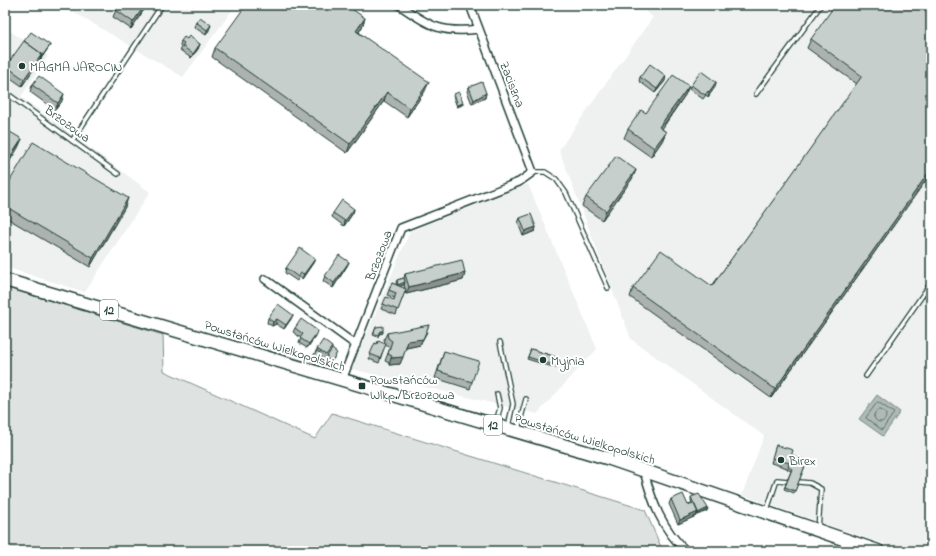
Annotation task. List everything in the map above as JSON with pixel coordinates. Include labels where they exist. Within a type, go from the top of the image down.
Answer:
[{"type":"main road","name":"Powstańców Wielkopolskich","points":[[5,280],[644,471],[878,551]]},
{"type":"street","points":[[399,5],[427,23],[444,30],[458,32],[479,29]]},
{"type":"street","name":"Zaciszna","points":[[470,5],[533,172]]},
{"type":"street","name":"Brzozowa","points":[[342,380],[401,228],[519,182],[533,172]]},
{"type":"street","points":[[265,279],[356,345]]},
{"type":"street","points":[[644,471],[651,498],[665,529],[686,551]]},
{"type":"lane","points":[[72,141],[162,5]]},
{"type":"lane","points":[[756,94],[821,5]]},
{"type":"lane","name":"Brzozowa","points":[[5,92],[118,174]]},
{"type":"lane","points":[[533,172],[545,172],[556,179],[566,193],[608,288]]},
{"type":"lane","points":[[866,376],[931,283]]},
{"type":"lane","points":[[500,342],[513,404],[507,429]]},
{"type":"lane","points":[[497,394],[507,429]]},
{"type":"lane","points":[[507,429],[526,398]]},
{"type":"lane","points":[[766,512],[777,480],[810,483],[821,489],[818,530]]},
{"type":"shaded area","points":[[62,5],[236,5],[183,77]]},
{"type":"shaded area","points":[[637,5],[931,5],[931,551],[904,551],[742,495],[764,436],[631,339],[559,150],[653,17]]},
{"type":"shaded area","points":[[5,28],[48,56],[21,97],[150,192],[85,292],[5,267]]},
{"type":"shaded area","points":[[528,184],[597,349],[537,414],[352,369],[410,231]]},
{"type":"shaded area","points":[[5,287],[163,335],[164,371],[315,439],[332,413],[645,510],[661,547],[668,551],[5,551]]},
{"type":"water","points":[[877,395],[900,412],[883,436],[859,419]]},
{"type":"building","points":[[119,5],[145,5],[133,22],[116,10]]},
{"type":"building","points":[[246,5],[346,5],[365,18],[356,31],[429,82],[410,109],[387,92],[350,144],[215,48]]},
{"type":"building","points":[[835,5],[925,5],[931,9],[931,169],[775,389],[633,288],[661,250],[712,286],[862,76],[811,39]]},
{"type":"building","points":[[200,17],[211,25],[207,30],[196,22]]},
{"type":"building","points":[[31,32],[50,45],[41,58],[42,54],[24,41]]},
{"type":"building","points":[[189,36],[200,44],[193,54],[182,46],[184,43],[181,41],[184,37],[187,39]]},
{"type":"building","name":"MAGMA JAROCIN","points":[[24,41],[42,54],[24,79],[6,66]]},
{"type":"building","points":[[650,64],[666,76],[657,89],[640,77]]},
{"type":"building","points":[[701,71],[716,82],[705,95],[691,85]]},
{"type":"building","points":[[673,75],[689,86],[659,127],[666,132],[654,148],[628,129],[641,110],[646,113]]},
{"type":"building","points":[[39,76],[64,94],[58,103],[32,85]]},
{"type":"building","points":[[482,82],[486,93],[474,100],[469,87]]},
{"type":"building","points":[[459,92],[463,103],[458,105],[454,94]]},
{"type":"building","points":[[5,129],[22,139],[5,165]]},
{"type":"building","points":[[33,142],[128,198],[93,258],[5,206],[5,189]]},
{"type":"building","points":[[616,156],[636,170],[606,211],[586,197]]},
{"type":"building","points":[[342,200],[354,209],[345,221],[333,213]]},
{"type":"building","points":[[531,214],[536,227],[525,231],[520,218]]},
{"type":"building","points":[[300,248],[315,259],[304,274],[301,273],[298,277],[286,268]]},
{"type":"building","points":[[339,255],[349,262],[334,283],[325,276]]},
{"type":"building","points":[[462,260],[465,273],[409,287],[405,274]]},
{"type":"building","points":[[404,278],[405,282],[398,285],[397,280]]},
{"type":"building","points":[[392,283],[406,289],[398,310],[383,304],[386,297],[394,300],[396,293],[389,290]]},
{"type":"building","points":[[278,304],[293,315],[286,325],[277,319],[273,322],[268,318]]},
{"type":"building","points":[[301,319],[318,331],[309,344],[300,338],[303,334],[295,328]]},
{"type":"building","points":[[429,325],[423,339],[408,341],[403,357],[391,358],[392,356],[388,354],[392,341],[388,338],[387,333]]},
{"type":"building","points":[[383,326],[383,331],[380,331],[378,335],[374,333],[376,327]]},
{"type":"building","points":[[323,340],[332,347],[326,355],[317,349]]},
{"type":"building","points":[[378,341],[386,344],[380,358],[370,354],[375,343],[377,344]]},
{"type":"building","points":[[332,349],[337,353],[331,362],[326,358]]},
{"type":"building","name":"Myjnia","points":[[531,349],[559,358],[557,366],[528,357]]},
{"type":"building","points":[[317,351],[320,353],[315,360],[312,358]]},
{"type":"building","points":[[444,351],[479,361],[472,382],[438,371]]},
{"type":"building","points":[[776,445],[793,450],[789,463],[772,458]]},
{"type":"building","points":[[792,455],[807,461],[795,491],[785,487],[792,469],[788,467]]},
{"type":"building","points":[[683,494],[688,505],[694,503],[698,512],[680,520],[671,499]]},
{"type":"building","points":[[699,494],[708,508],[698,513],[691,497]]},
{"type":"place","name":"MAGMA JAROCIN","points":[[22,66]]},
{"type":"place","name":"Myjnia","points":[[543,360]]},
{"type":"place","name":"Powstańców Wlkp./Brzozowa","points":[[362,386]]},
{"type":"place","name":"Birex","points":[[781,460]]}]
